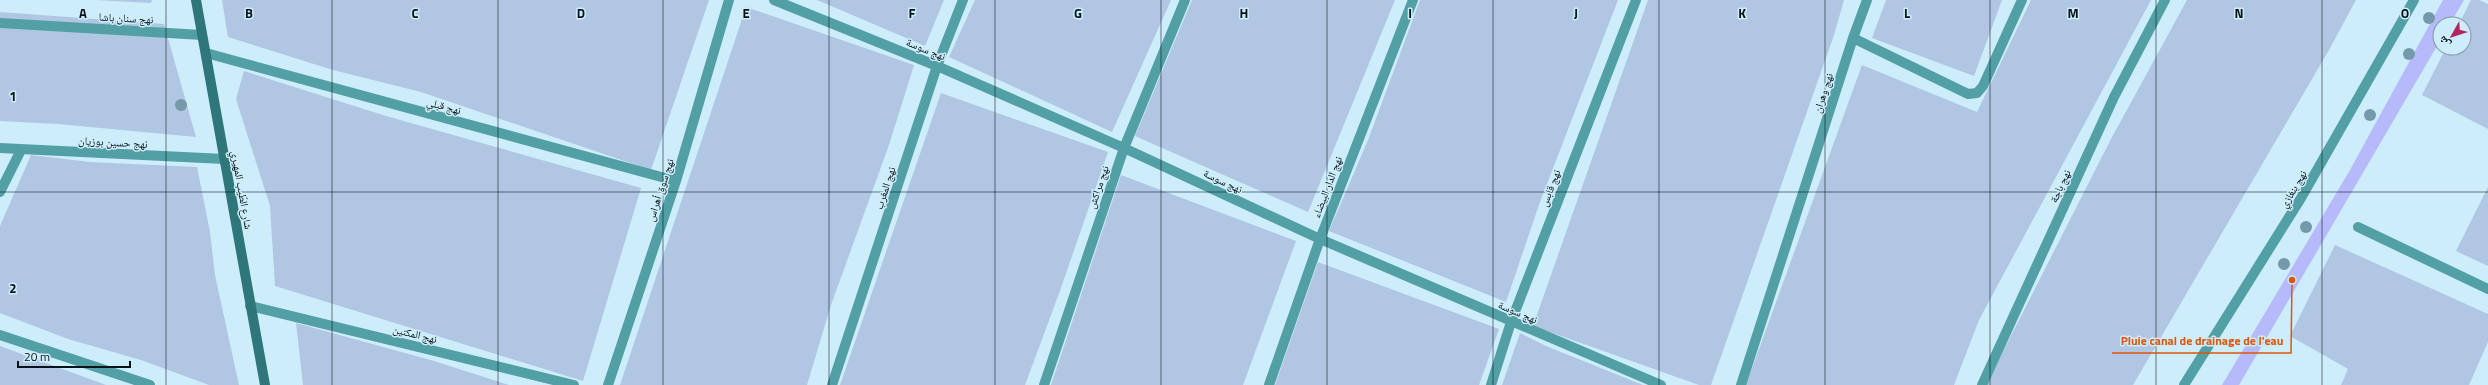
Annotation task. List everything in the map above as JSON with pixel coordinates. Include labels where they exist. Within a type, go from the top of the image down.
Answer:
[{"type":"street","name":"شارع الطّيب المهيري","points":[[196,0],[265,385]]},
{"type":"street","name":"نهج سوق أهراس","points":[[608,385],[676,181],[729,0]]},
{"type":"street","name":"نهج سوسة","points":[[774,0],[938,66],[1124,148],[1320,239],[1661,385]]},
{"type":"street","name":"نهج المغرب","points":[[832,385],[938,66],[963,0]]},
{"type":"street","name":"نهج مراكش","points":[[1044,385],[1124,148],[1185,0]]},
{"type":"street","name":"نهج الدار البيضاء","points":[[1269,385],[1320,239],[1413,0]]},
{"type":"street","name":"نهج قابس","points":[[1491,385],[1511,322],[1636,0]]},
{"type":"street","name":"نهج وهران","points":[[1741,385],[1853,38],[1867,0]]},
{"type":"street","points":[[1853,38],[1968,94],[1977,93],[1983,86],[2022,0]]},
{"type":"street","name":"نهج باجة","points":[[1982,385],[2114,96],[2165,0]]},
{"type":"street","name":"نهج بنغازي","points":[[2184,385],[2301,198],[2414,0]]},
{"type":"street","name":"نهج سنان باشا","points":[[0,23],[202,35]]},
{"type":"street","name":"نهج قبلي","points":[[206,53],[676,181]]},
{"type":"street","name":"نهج حسين بوزيان","points":[[0,148],[224,159]]},
{"type":"street","points":[[0,192],[21,150]]},
{"type":"street","points":[[2358,227],[2488,289]]},
{"type":"street","name":"نهج المكنين","points":[[250,306],[574,385]]},
{"type":"street","points":[[0,334],[150,385]]},
{"type":"water","points":[[2443,0],[2464,0],[2455,16],[2434,16]]},
{"type":"water","points":[[2432,20],[2432,55],[2239,385],[2222,385],[2350,170]]},
{"type":"building","points":[[95,0],[152,0],[151,3]]},
{"type":"building","points":[[222,0],[709,0],[651,170],[421,92],[333,70],[228,37]]},
{"type":"building","points":[[817,0],[944,0],[925,46]]},
{"type":"building","points":[[975,0],[1171,0],[1112,132],[949,57]]},
{"type":"building","points":[[1192,0],[1395,0],[1308,212],[1135,136]]},
{"type":"building","points":[[1420,0],[1618,0],[1540,202],[1506,302],[1329,231],[1368,140]]},
{"type":"building","points":[[1648,0],[1844,0],[1834,35],[1711,385],[1699,385],[1533,326]]},
{"type":"building","points":[[1886,0],[2002,0],[1974,76],[1872,38]]},
{"type":"building","points":[[2031,0],[2151,0],[1979,320],[1954,385],[1746,385],[1862,65],[1977,112]]},
{"type":"building","points":[[2187,0],[2356,0],[2329,50],[2133,385],[1986,385],[2111,139]]},
{"type":"building","points":[[2471,0],[2479,0],[2488,4],[2488,129],[2422,95],[2442,56],[2472,56],[2472,16],[2463,16]]},
{"type":"building","points":[[746,7],[914,65],[889,145],[831,305],[807,385],[620,385]]},
{"type":"building","points":[[0,12],[164,24],[196,137],[58,124],[0,121]]},
{"type":"building","points":[[244,71],[386,116],[641,188],[583,381],[275,286],[270,206],[236,99]]},
{"type":"building","points":[[941,93],[1108,152],[1061,288],[1025,385],[840,385]]},
{"type":"building","points":[[31,155],[90,162],[197,167],[210,232],[215,275],[239,385],[209,385],[141,360],[68,339],[0,313],[0,226]]},
{"type":"building","points":[[1121,175],[1296,241],[1243,385],[1051,385]]},
{"type":"building","points":[[2488,187],[2488,266],[2456,251]]},
{"type":"building","points":[[2335,245],[2488,314],[2488,342],[2469,385],[2341,385],[2348,369],[2290,336]]},
{"type":"building","points":[[1318,262],[1499,329],[1479,385],[1275,385]]},
{"type":"building","points":[[296,323],[434,361],[509,385],[303,385]]},
{"type":"building","points":[[1520,333],[1546,346],[1643,385],[1502,385]]},
{"type":"building","points":[[0,346],[106,385],[0,385]]},
{"type":"place","name":"Pluie canal de drainage de l'eau","points":[[2292,280]]}]
